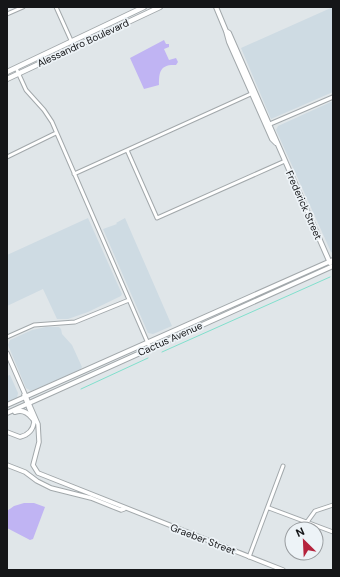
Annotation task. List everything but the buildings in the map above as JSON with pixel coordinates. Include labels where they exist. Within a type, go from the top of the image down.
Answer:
[{"type":"main road","name":"Alessandro Boulevard","points":[[7,72],[144,7]]},
{"type":"main road","name":"Alessandro Boulevard","points":[[7,80],[160,7]]},
{"type":"main road","name":"Frederick Street","points":[[216,7],[229,42],[270,124],[276,138],[276,143]]},
{"type":"main road","name":"Frederick Street","points":[[226,31],[230,33],[244,65],[272,139],[276,143],[285,161],[331,260],[332,266]]},
{"type":"main road","points":[[229,42],[231,43],[240,62],[244,65]]},
{"type":"main road","name":"Cactus Avenue","points":[[7,405],[331,260]]},
{"type":"main road","name":"Cactus Avenue","points":[[7,414],[332,266]]},
{"type":"main road","points":[[7,414],[21,411],[28,414],[32,418]]},
{"type":"street","points":[[7,14],[23,7]]},
{"type":"street","points":[[56,7],[74,47]]},
{"type":"street","points":[[16,68],[30,96],[48,115],[150,348]]},
{"type":"street","points":[[74,174],[254,93]]},
{"type":"street","points":[[270,124],[333,97]]},
{"type":"street","points":[[7,157],[56,133]]},
{"type":"street","points":[[127,150],[157,218],[285,161]]},
{"type":"street","points":[[7,336],[34,325],[76,322],[129,300]]},
{"type":"street","points":[[7,353],[28,404],[32,418],[33,426],[24,438]]},
{"type":"street","name":"Graeber Street","points":[[28,404],[37,421],[39,432],[33,468],[42,476],[274,568],[283,570]]},
{"type":"street","points":[[7,432],[20,436],[28,434]]},
{"type":"street","name":"Graeber Street","points":[[7,465],[25,472],[40,483],[51,488],[91,498],[121,510],[124,509]]},
{"type":"street","points":[[249,557],[269,508],[283,466]]},
{"type":"street","points":[[308,521],[315,512],[333,505]]},
{"type":"street","points":[[269,508],[304,521]]},
{"type":"shaded area","points":[[333,7],[333,92],[271,119],[241,48]]},
{"type":"shaded area","points":[[164,40],[166,44],[169,44],[169,47],[164,49],[169,60],[176,58],[178,62],[176,65],[164,67],[159,76],[159,85],[144,89],[130,58]]},
{"type":"shaded area","points":[[333,101],[333,253],[331,252],[276,130],[278,126]]},
{"type":"shaded area","points":[[88,218],[122,294],[121,296],[88,312],[68,319],[57,319],[43,289],[7,306],[7,255]]},
{"type":"shaded area","points":[[125,218],[172,326],[153,334],[148,333],[103,229],[117,224],[116,223]]},
{"type":"shaded area","points":[[46,327],[59,327],[61,329],[62,334],[72,345],[82,367],[80,370],[31,391],[26,388],[8,345],[10,340],[32,330]]},
{"type":"shaded area","points":[[10,375],[18,393],[17,398],[7,402],[7,376]]},
{"type":"shaded area","points":[[24,503],[34,503],[45,507],[33,539],[30,540],[7,528],[7,511],[14,506]]},
{"type":"waterway","points":[[162,352],[330,277]]},
{"type":"waterway","points":[[81,389],[148,358]]}]
